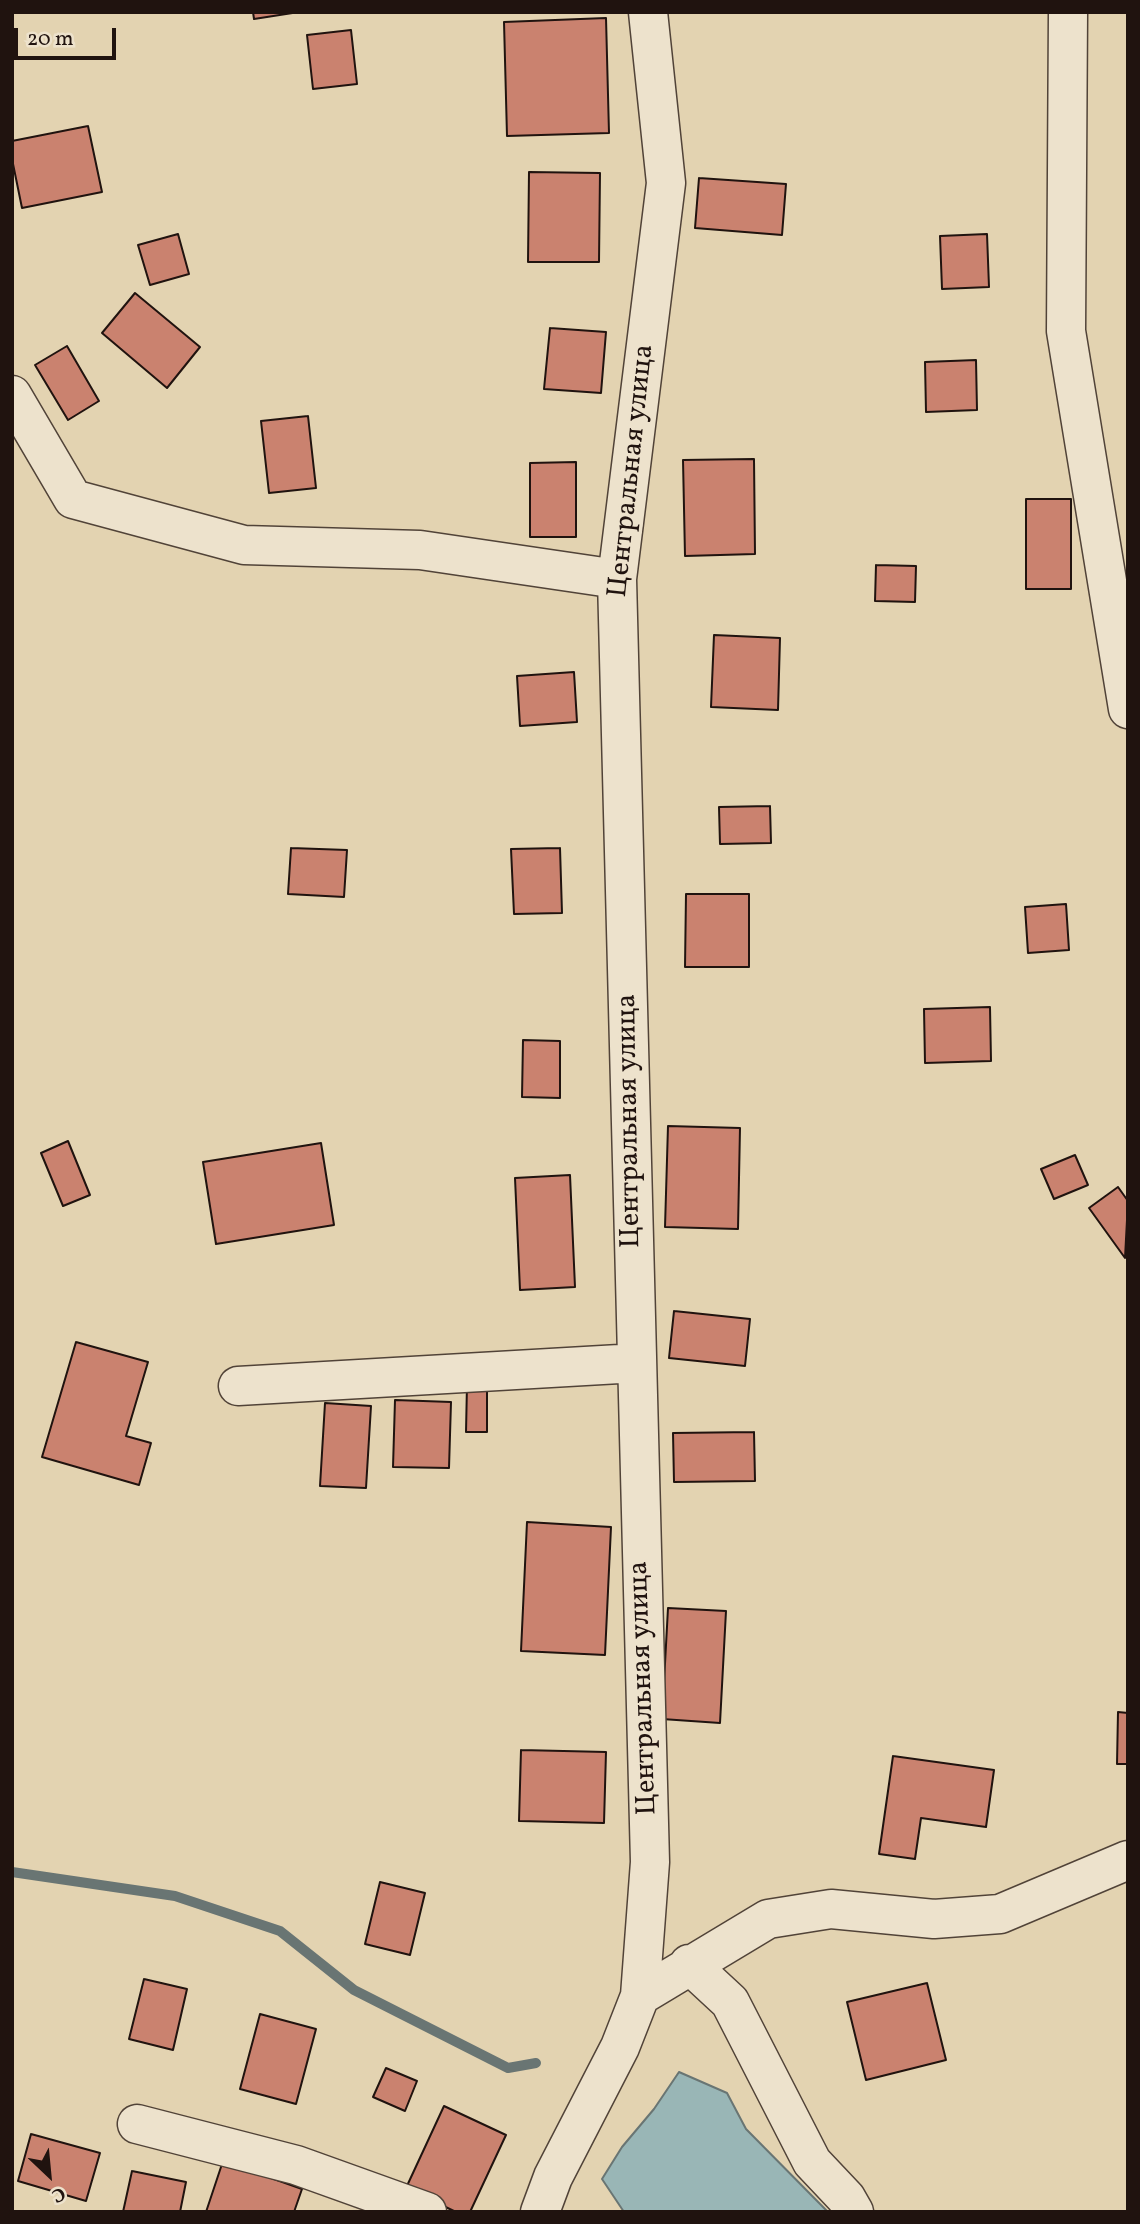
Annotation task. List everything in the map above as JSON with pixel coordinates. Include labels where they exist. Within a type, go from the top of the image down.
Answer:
[{"type":"street","name":"Центральная улица","points":[[540,2212],[553,2177],[620,2047],[639,1996],[650,1862],[617,579],[666,183],[648,12]]},
{"type":"street","points":[[1068,12],[1066,331],[1128,709]]},
{"type":"street","points":[[12,395],[73,499],[244,545],[420,551],[617,579]]},
{"type":"street","points":[[238,1386],[637,1363]]},
{"type":"street","points":[[639,1996],[768,1919],[831,1909],[934,1919],[1000,1914],[1128,1860]]},
{"type":"street","points":[[690,1965],[730,2002],[812,2162],[846,2198],[854,2212]]},
{"type":"street","points":[[137,2124],[296,2165],[427,2212]]},
{"type":"water","points":[[679,2072],[727,2093],[746,2129],[828,2212],[624,2212],[602,2179],[622,2147],[654,2109]]},
{"type":"building","points":[[253,12],[299,12],[254,19]]},
{"type":"building","points":[[606,18],[609,133],[507,136],[504,22]]},
{"type":"building","points":[[351,30],[357,84],[313,89],[307,35]]},
{"type":"building","points":[[88,126],[102,192],[22,208],[12,159],[12,141]]},
{"type":"building","points":[[529,172],[600,173],[599,262],[528,262]]},
{"type":"building","points":[[699,178],[786,184],[782,235],[695,228]]},
{"type":"building","points":[[178,234],[189,274],[150,285],[138,245]]},
{"type":"building","points":[[987,234],[989,287],[942,289],[940,236]]},
{"type":"building","points":[[135,293],[200,347],[167,388],[102,333]]},
{"type":"building","points":[[550,328],[606,332],[601,393],[544,389]]},
{"type":"building","points":[[67,346],[99,401],[68,420],[35,365]]},
{"type":"building","points":[[976,360],[977,410],[926,412],[925,362]]},
{"type":"building","points":[[308,416],[316,488],[269,493],[261,421]]},
{"type":"building","points":[[754,459],[755,554],[685,556],[683,460]]},
{"type":"building","points":[[576,462],[576,537],[530,537],[530,463]]},
{"type":"building","points":[[1026,499],[1071,499],[1071,589],[1026,589]]},
{"type":"building","points":[[876,565],[916,566],[915,602],[875,601]]},
{"type":"building","points":[[714,635],[780,638],[778,710],[711,707]]},
{"type":"building","points":[[574,672],[577,722],[520,726],[517,676]]},
{"type":"building","points":[[770,806],[771,843],[720,844],[719,807]]},
{"type":"building","points":[[291,848],[347,850],[344,897],[288,894]]},
{"type":"building","points":[[560,848],[562,913],[514,914],[511,849]]},
{"type":"building","points":[[686,894],[749,894],[749,967],[685,967]]},
{"type":"building","points":[[1066,904],[1069,950],[1028,953],[1025,907]]},
{"type":"building","points":[[990,1007],[991,1061],[925,1063],[924,1009]]},
{"type":"building","points":[[523,1040],[560,1041],[560,1098],[522,1097]]},
{"type":"building","points":[[668,1126],[740,1128],[738,1229],[665,1227]]},
{"type":"building","points":[[68,1141],[90,1195],[63,1206],[41,1153]]},
{"type":"building","points":[[321,1143],[334,1225],[216,1244],[203,1162]]},
{"type":"building","points":[[1075,1155],[1088,1185],[1054,1199],[1041,1169]]},
{"type":"building","points":[[570,1175],[575,1287],[520,1290],[515,1178]]},
{"type":"building","points":[[1118,1187],[1128,1201],[1125,1258],[1089,1208]]},
{"type":"building","points":[[674,1311],[750,1319],[745,1366],[669,1358]]},
{"type":"building","points":[[76,1342],[148,1362],[126,1436],[151,1443],[139,1485],[42,1457]]},
{"type":"building","points":[[467,1384],[487,1384],[487,1432],[466,1432]]},
{"type":"building","points":[[395,1400],[451,1402],[449,1468],[393,1467]]},
{"type":"building","points":[[325,1403],[371,1406],[366,1488],[320,1486]]},
{"type":"building","points":[[754,1432],[755,1481],[674,1482],[673,1433]]},
{"type":"building","points":[[527,1522],[611,1527],[605,1655],[521,1651]]},
{"type":"building","points":[[668,1608],[726,1611],[720,1723],[662,1719]]},
{"type":"building","points":[[1118,1712],[1128,1713],[1128,1764],[1117,1764]]},
{"type":"building","points":[[521,1750],[606,1752],[604,1823],[519,1821]]},
{"type":"building","points":[[893,1756],[994,1770],[986,1827],[921,1818],[915,1859],[879,1854]]},
{"type":"building","points":[[380,1882],[425,1893],[410,1955],[365,1944]]},
{"type":"building","points":[[144,1979],[187,1989],[173,2050],[129,2039]]},
{"type":"building","points":[[927,1983],[946,2060],[866,2080],[847,2002]]},
{"type":"building","points":[[260,2014],[316,2029],[296,2104],[240,2089]]},
{"type":"building","points":[[386,2068],[417,2081],[405,2111],[373,2097]]},
{"type":"building","points":[[444,2106],[506,2135],[470,2212],[456,2212],[406,2188]]},
{"type":"building","points":[[31,2134],[100,2153],[86,2201],[18,2181]]},
{"type":"building","points":[[223,2161],[302,2189],[294,2212],[206,2212]]},
{"type":"building","points":[[132,2171],[186,2182],[180,2212],[123,2212]]},
{"type":"waterway","points":[[12,1872],[175,1896],[280,1931],[354,1990],[508,2068],[536,2063]]}]
